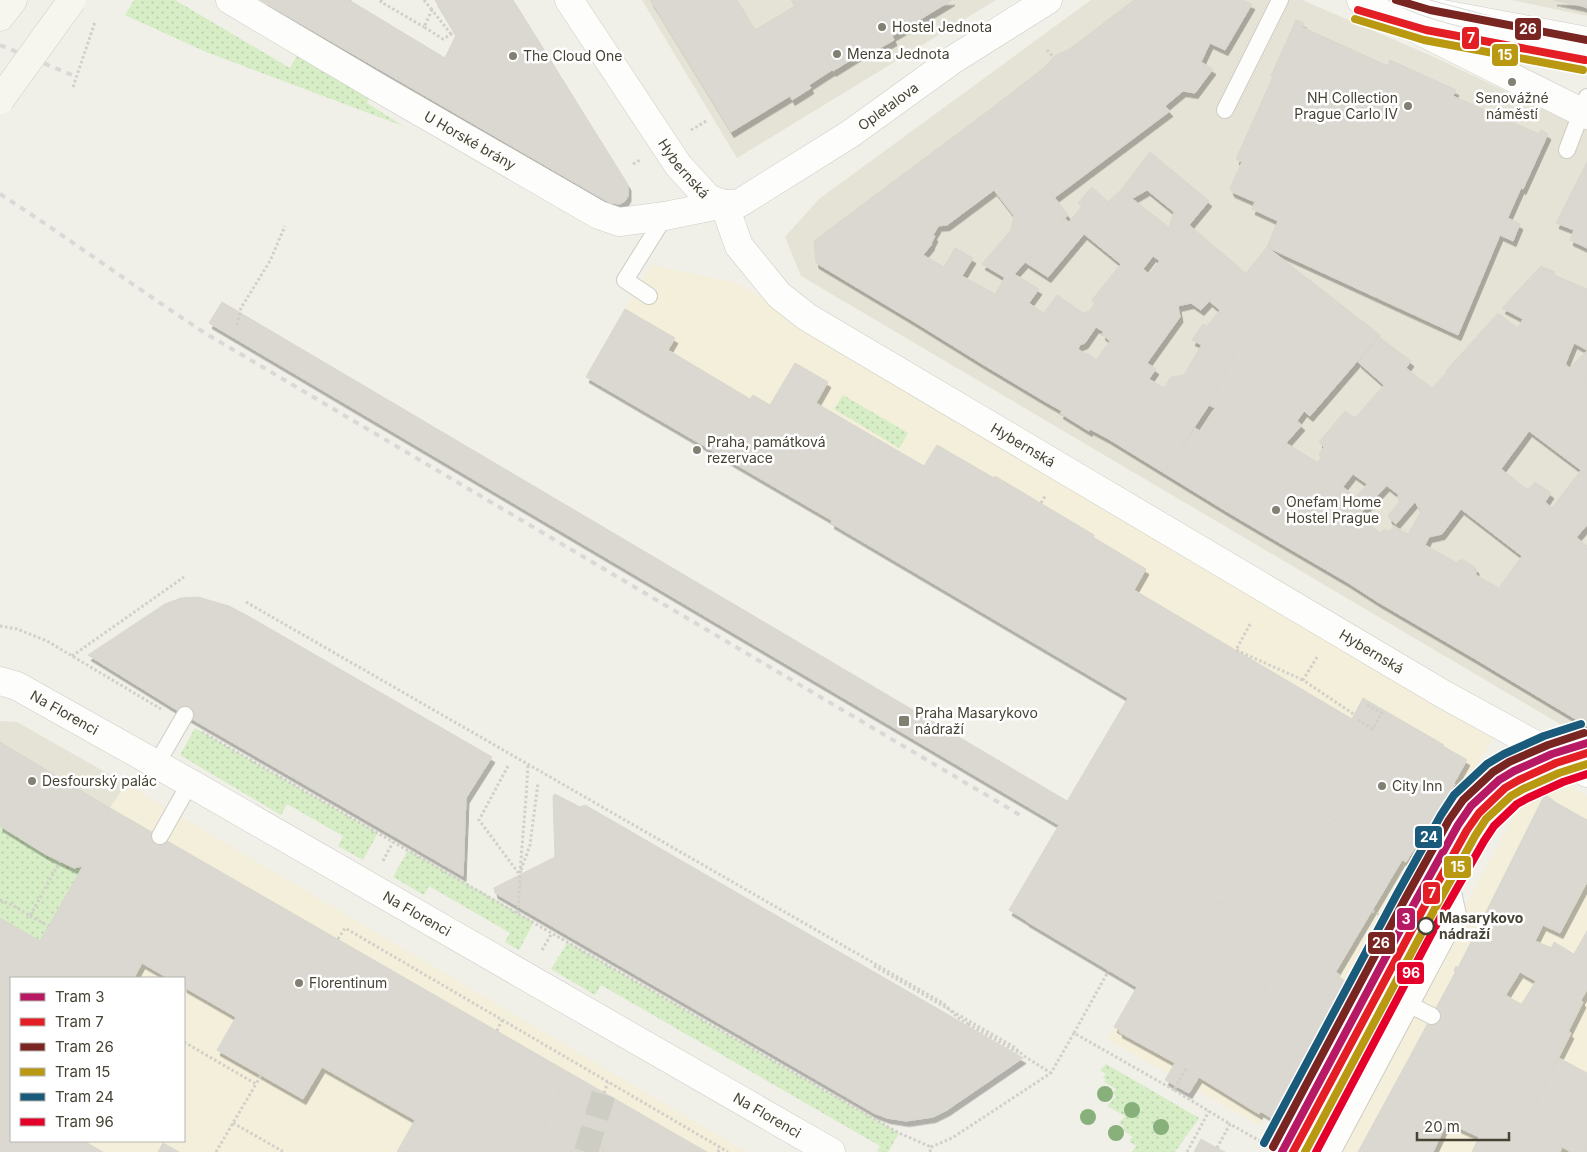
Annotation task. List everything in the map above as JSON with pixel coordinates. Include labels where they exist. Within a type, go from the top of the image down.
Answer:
[{"type":"main road","points":[[0,17],[13,0]]},
{"type":"main road","points":[[0,100],[72,0]]},
{"type":"street","name":"U Horské brány","points":[[230,0],[599,215],[619,222],[665,216],[724,204]]},
{"type":"street","name":"Hybernská","points":[[569,0],[678,166],[708,198],[724,204],[739,246],[779,295],[808,317],[1443,694],[1574,756],[1587,773]]},
{"type":"street","name":"Opletalova","points":[[724,204],[738,204],[850,134],[954,59],[1048,0]]},
{"type":"street","points":[[1361,0],[1422,32],[1585,108]]},
{"type":"street","points":[[1389,0],[1587,41]]},
{"type":"street","name":"Na Florenci","points":[[0,681],[17,686],[190,783],[831,1152]]},
{"type":"street","points":[[1292,1152],[1466,830],[1485,804],[1512,783],[1528,774],[1574,756]]},
{"type":"street","points":[[1328,1152],[1454,915],[1444,870]]},
{"type":"lane","points":[[1225,110],[1280,0]]},
{"type":"lane","points":[[1567,150],[1585,108]]},
{"type":"lane","points":[[649,296],[625,280],[665,216]]},
{"type":"lane","points":[[156,765],[185,715]]},
{"type":"lane","points":[[160,836],[190,783]]},
{"type":"lane","points":[[1408,1004],[1432,1016]]},
{"type":"path","points":[[380,1],[443,39],[453,33],[424,0]]},
{"type":"path","points":[[424,27],[432,10]]},
{"type":"path","points":[[73,87],[97,18]]},
{"type":"path","points":[[1046,50],[1053,57]]},
{"type":"path","points":[[237,325],[241,308],[270,261],[286,226]]},
{"type":"path","points":[[1041,503],[1046,495]]},
{"type":"path","points":[[72,656],[184,577]]},
{"type":"path","points":[[246,602],[943,1002],[960,1019],[1051,1073]]},
{"type":"path","points":[[1250,624],[1236,650],[1302,680],[1355,715]]},
{"type":"path","points":[[1302,680],[1317,657]]},
{"type":"path","points":[[1358,720],[1373,729],[1382,714],[1367,704]]},
{"type":"path","points":[[518,913],[528,764]]},
{"type":"path","points":[[508,766],[479,820],[520,875]]},
{"type":"path","points":[[520,875],[530,846],[538,783]]},
{"type":"path","points":[[381,864],[393,842],[899,1133],[931,1147],[952,1138],[1051,1073],[1109,970]]},
{"type":"path","points":[[30,916],[60,861]]},
{"type":"path","points":[[0,900],[49,926]]},
{"type":"path","points":[[1372,911],[1389,921]]},
{"type":"path","points":[[338,940],[345,928],[728,1152]]},
{"type":"path","points":[[539,955],[552,933]]},
{"type":"path","points":[[874,966],[1014,1047],[1024,1056]]},
{"type":"path","points":[[497,1030],[502,1020]]},
{"type":"path","points":[[1074,1032],[1267,1145]]},
{"type":"path","points":[[185,1043],[256,1084]]},
{"type":"path","points":[[1174,1090],[1186,1069]]},
{"type":"path","points":[[216,1152],[261,1075]]},
{"type":"path","points":[[604,1093],[608,1082]]},
{"type":"path","points":[[1187,1152],[1209,1111]]},
{"type":"path","points":[[233,1123],[284,1152]]},
{"type":"path","points":[[1217,1148],[1230,1124]]},
{"type":"path","points":[[718,1152],[720,1147]]},
{"type":"path","points":[[930,1152],[931,1147]]},
{"type":"shaded area","points":[[642,0],[996,0],[737,158]]},
{"type":"shaded area","points":[[1091,0],[1302,0],[1434,57],[1587,130],[1587,736],[1582,737],[801,276],[785,237],[819,199]]},
{"type":"shaded area","points":[[1512,0],[1587,0],[1587,16]]},
{"type":"shaded area","points":[[651,265],[737,283],[1495,735],[1260,1126],[1107,1039],[1136,986],[1009,910],[1063,818],[1059,815],[1128,698],[585,376]]},
{"type":"shaded area","points":[[0,721],[17,722],[126,784],[110,808],[83,866],[0,918]]},
{"type":"shaded area","points":[[1562,782],[1587,796],[1587,1152],[1334,1152],[1513,817],[1541,789]]},
{"type":"shaded area","name":"Florentinum","points":[[126,784],[746,1152],[0,1152],[0,918],[83,866],[110,808]]},
{"type":"green space","points":[[134,0],[175,0],[290,68],[297,56],[369,99],[367,103],[403,126],[206,52],[125,15]]},
{"type":"green space","points":[[843,395],[908,433],[899,448],[834,409]]},
{"type":"green space","points":[[195,728],[378,833],[363,860],[338,846],[343,836],[287,804],[281,815],[180,755]]},
{"type":"green space","points":[[0,826],[45,854],[74,868],[83,866],[40,941],[0,918]]},
{"type":"green space","points":[[408,850],[534,922],[519,950],[505,942],[510,933],[429,886],[424,895],[393,877]]},
{"type":"green space","points":[[568,942],[899,1133],[888,1152],[877,1152],[880,1146],[601,985],[595,995],[551,969]]},
{"type":"green space","points":[[1106,1064],[1199,1118],[1175,1152],[1132,1152],[1136,1146],[1129,1141],[1133,1137],[1122,1130],[1124,1127],[1119,1123],[1125,1116],[1107,1106],[1116,1096],[1112,1093],[1116,1089],[1104,1082],[1106,1080],[1103,1077],[1106,1074],[1100,1070]]},
{"type":"building","points":[[260,0],[349,0],[445,58],[456,35],[435,0],[513,0],[628,185],[628,196],[620,204],[610,203]]},
{"type":"building","points":[[650,0],[671,0],[656,9]]},
{"type":"building","points":[[671,0],[737,0],[755,30],[795,6],[832,70],[809,85],[811,88],[792,100],[790,96],[731,132],[656,9]]},
{"type":"building","points":[[791,0],[914,0],[924,17],[892,36],[894,40],[868,55],[865,51],[833,71]]},
{"type":"building","points":[[914,0],[952,0],[924,17]]},
{"type":"building","points":[[1134,0],[1242,0],[1252,4],[1225,50],[1210,43],[1201,62],[1213,69],[1195,93],[1183,91],[1165,106],[1170,111],[1054,198],[988,111],[1041,70],[1056,55],[1068,50]]},
{"type":"building","points":[[1554,0],[1587,0],[1587,8],[1582,6]]},
{"type":"building","points":[[1296,20],[1304,23],[1302,27],[1388,66],[1390,60],[1456,90],[1453,96],[1539,134],[1541,130],[1548,134],[1523,189],[1521,188],[1458,335],[1267,247],[1278,221],[1252,209],[1255,202],[1232,192],[1230,188],[1242,162],[1236,159]]},
{"type":"building","points":[[988,111],[1068,215],[1009,280],[982,264],[1011,230],[1014,216],[994,190],[947,225],[937,226],[921,206],[907,216],[886,187]]},
{"type":"building","points":[[1150,152],[1209,201],[1180,236],[1169,227],[1174,212],[1147,190],[1133,198],[1121,190]]},
{"type":"building","points":[[1587,162],[1587,248],[1570,240],[1574,230],[1556,223]]},
{"type":"building","points":[[886,187],[907,216],[921,206],[938,227],[933,235],[935,236],[932,244],[923,255],[944,267],[913,321],[816,263],[814,241]]},
{"type":"building","points":[[1092,187],[1108,202],[1121,190],[1180,236],[1160,261],[1153,256],[1143,269],[1149,274],[1109,326],[1090,311],[1095,303],[1091,301],[1121,264],[1084,234],[1048,277],[1025,262],[1065,219],[1069,222],[1082,206],[1078,203]]},
{"type":"building","points":[[1508,218],[1520,224],[1513,241],[1500,235]]},
{"type":"building","points":[[1189,225],[1240,268],[1201,310],[1191,303],[1178,306],[1180,317],[1147,363],[1156,369],[1107,438],[1090,429],[1089,431],[1046,402],[1087,353],[1096,360],[1110,341],[1102,334]]},
{"type":"building","points":[[1267,247],[1380,335],[1310,416],[1304,411],[1297,421],[1302,425],[1226,511],[1164,473],[1195,428],[1200,431],[1215,408],[1209,405],[1237,349],[1207,326],[1220,310],[1209,301],[1239,268],[1246,273]]},
{"type":"building","points":[[955,248],[973,258],[962,276],[995,294],[1005,277],[1009,280],[1014,274],[1039,289],[984,365],[913,321]]},
{"type":"building","points":[[1541,266],[1555,272],[1554,275],[1587,289],[1587,350],[1574,343],[1565,365],[1518,328],[1523,319],[1502,308]]},
{"type":"building","points":[[1057,295],[1083,313],[1090,311],[1109,326],[1104,332],[1096,327],[1085,343],[1080,345],[1078,349],[1086,354],[1046,402],[984,365],[1027,302],[1044,313]]},
{"type":"building","points":[[222,302],[1067,801],[1059,815],[1063,818],[1059,825],[209,323]]},
{"type":"building","points":[[625,309],[675,338],[668,350],[750,399],[753,395],[770,405],[795,363],[828,382],[816,403],[881,441],[833,521],[586,377]]},
{"type":"building","points":[[1498,313],[1587,381],[1587,525],[1472,657],[1347,582],[1394,526],[1408,534],[1421,512],[1415,502],[1431,483],[1455,462],[1450,457],[1489,421],[1488,415],[1477,406],[1446,371]],"holes":[[[1529,431],[1581,470],[1552,508],[1545,502],[1551,493],[1535,482],[1528,490],[1501,469]],[[1461,509],[1522,556],[1499,588],[1476,575],[1476,568],[1464,560],[1459,560],[1457,563],[1425,545],[1429,537],[1442,534]]]},
{"type":"building","points":[[1203,324],[1211,329],[1202,345],[1192,340]]},
{"type":"building","points":[[1211,329],[1237,349],[1209,405],[1164,473],[1107,438],[1149,379],[1164,388],[1171,377],[1184,375]]},
{"type":"building","points":[[1379,337],[1411,361],[1406,368],[1432,388],[1353,474],[1327,507],[1287,547],[1226,511],[1286,443],[1318,463],[1321,457],[1319,454],[1324,447],[1319,442],[1345,411],[1355,418],[1384,385],[1358,362]]},
{"type":"building","points":[[1587,351],[1587,381],[1569,368]]},
{"type":"building","points":[[1447,372],[1477,406],[1488,415],[1489,421],[1450,457],[1455,462],[1431,483],[1396,524],[1389,518],[1389,514],[1399,503],[1398,496],[1415,477],[1404,467],[1359,515],[1380,533],[1385,529],[1390,532],[1347,582],[1287,547],[1327,507],[1343,487],[1356,497],[1367,484],[1353,474]]},
{"type":"building","points":[[881,441],[924,466],[937,445],[994,478],[995,476],[1094,535],[1093,537],[1146,569],[1134,590],[1352,719],[1363,698],[1467,760],[1455,784],[1406,862],[831,523]]},
{"type":"building","points":[[1404,467],[1415,477],[1399,495],[1386,485]]},
{"type":"building","points":[[1576,537],[1587,546],[1587,726],[1472,657]]},
{"type":"building","points":[[198,597],[229,606],[248,616],[492,757],[466,798],[463,876],[185,715],[88,655],[165,604],[181,598]]},
{"type":"building","points":[[1128,698],[1402,860],[1335,973],[1197,889],[1137,987],[1009,910],[1063,818],[1059,815]]},
{"type":"building","name":"Desfourský palác","points":[[0,742],[110,808],[83,866],[74,868],[45,854],[0,826]]},
{"type":"building","points":[[555,794],[580,807],[585,805],[1023,1058],[947,1110],[933,1117],[906,1121],[887,1118],[874,1113],[495,893],[494,888],[555,857],[553,796]]},
{"type":"building","points":[[1545,794],[1555,802],[1587,820],[1587,882],[1560,933],[1543,925],[1535,941],[1552,948],[1536,981],[1520,972],[1505,996],[1500,992],[1498,995],[1454,971],[1456,966],[1458,968]]},
{"type":"building","name":"Florentinum","points":[[110,808],[568,1072],[533,1152],[397,1152],[415,1120],[322,1067],[303,1099],[217,1050],[236,1017],[185,988],[185,977],[166,977],[142,963],[135,977],[10,977],[10,1142],[86,1142],[103,1152],[0,1152],[0,918],[40,941],[83,866]]},
{"type":"building","points":[[1085,823],[1195,890],[1137,987],[1026,921]]},
{"type":"building","points":[[1197,889],[1216,902],[1228,907],[1340,975],[1284,1076],[1281,1080],[1279,1078],[1259,1114],[1186,1069],[1119,1032],[1120,1030],[1114,1027]],"holes":[[[1219,959],[1267,987],[1232,1045],[1185,1017]]]},
{"type":"building","points":[[1587,931],[1587,990],[1568,1032],[1521,1005],[1536,981],[1554,942],[1574,954]]},
{"type":"building","points":[[1219,959],[1267,987],[1232,1045],[1185,1017]]},
{"type":"building","points":[[1456,971],[1498,995],[1500,992],[1571,1033],[1525,1124],[1407,1062]]},
{"type":"building","points":[[1339,977],[1360,990],[1278,1122],[1260,1111],[1279,1078],[1281,1080],[1284,1076]]},
{"type":"building","points":[[1559,1058],[1587,1073],[1587,1152],[1571,1152],[1562,1147],[1560,1152],[1472,1152],[1479,1137],[1447,1122],[1433,1152],[1358,1152],[1407,1062],[1525,1124]]},
{"type":"building","points":[[1175,1063],[1199,1077],[1189,1093],[1165,1080]]},
{"type":"building","points":[[568,1072],[629,1107],[602,1152],[533,1152]]},
{"type":"building","points":[[629,1107],[691,1143],[687,1152],[602,1152]]},
{"type":"building","points":[[1201,1139],[1217,1148],[1225,1152],[1194,1152]]},
{"type":"building","points":[[163,1143],[179,1152],[158,1152]]},
{"type":"building","points":[[691,1143],[707,1152],[687,1152]]},
{"type":"tunnel","points":[[586,1152],[604,1093]]},
{"type":"tram line","points":[[1388,0],[1426,17],[1466,28]]},
{"type":"tram line","name":"26","points":[[1396,0],[1430,10],[1587,40]]},
{"type":"tram line","points":[[1430,0],[1497,18]]},
{"type":"tram line","name":"7","points":[[1358,10],[1426,30],[1585,60]]},
{"type":"tram line","name":"15","points":[[1355,19],[1424,40],[1583,70]]},
{"type":"tram line","name":"24","points":[[1264,1143],[1397,894],[1454,795],[1487,764],[1504,754],[1544,736],[1581,724]]},
{"type":"tram line","name":"26","points":[[1273,1147],[1405,899],[1449,820],[1463,800],[1493,772],[1509,762],[1548,745],[1584,733]]},
{"type":"tram line","name":"3","points":[[1282,1152],[1414,904],[1458,825],[1471,806],[1499,780],[1514,771],[1552,754],[1587,743]]},
{"type":"tram line","name":"7","points":[[1293,1152],[1423,909],[1467,830],[1479,813],[1505,788],[1519,780],[1556,763],[1587,753]]},
{"type":"tram line","name":"15","points":[[1305,1152],[1432,914],[1486,819],[1511,796],[1523,789],[1559,773],[1587,764]]},
{"type":"tram line","name":"96","points":[[1316,1152],[1440,918],[1494,826],[1517,804],[1563,782],[1587,774]]},
{"type":"railway","points":[[0,45],[72,75]]},
{"type":"railway","points":[[0,194],[205,333],[1020,815]]},
{"type":"place","name":"Hostel Jednota","points":[[882,27]]},
{"type":"place","name":"Menza Jednota","points":[[837,54]]},
{"type":"place","name":"The Cloud One","points":[[513,56]]},
{"type":"place","name":"Senovážné náměstí","points":[[1512,82]]},
{"type":"place","name":"NH Collection Prague Carlo IV","points":[[1408,106]]},
{"type":"place","name":"Praha, památková rezervace","points":[[697,450]]},
{"type":"place","name":"Onefam Home Hostel Prague","points":[[1276,510]]},
{"type":"place","name":"Praha Masarykovo nádraží","points":[[904,721]]},
{"type":"place","name":"Desfourský palác","points":[[32,781]]},
{"type":"place","name":"City Inn","points":[[1382,786]]},
{"type":"place","name":"Masarykovo nádraží","points":[[1426,926]]},
{"type":"place","name":"Florentinum","points":[[299,983]]}]
